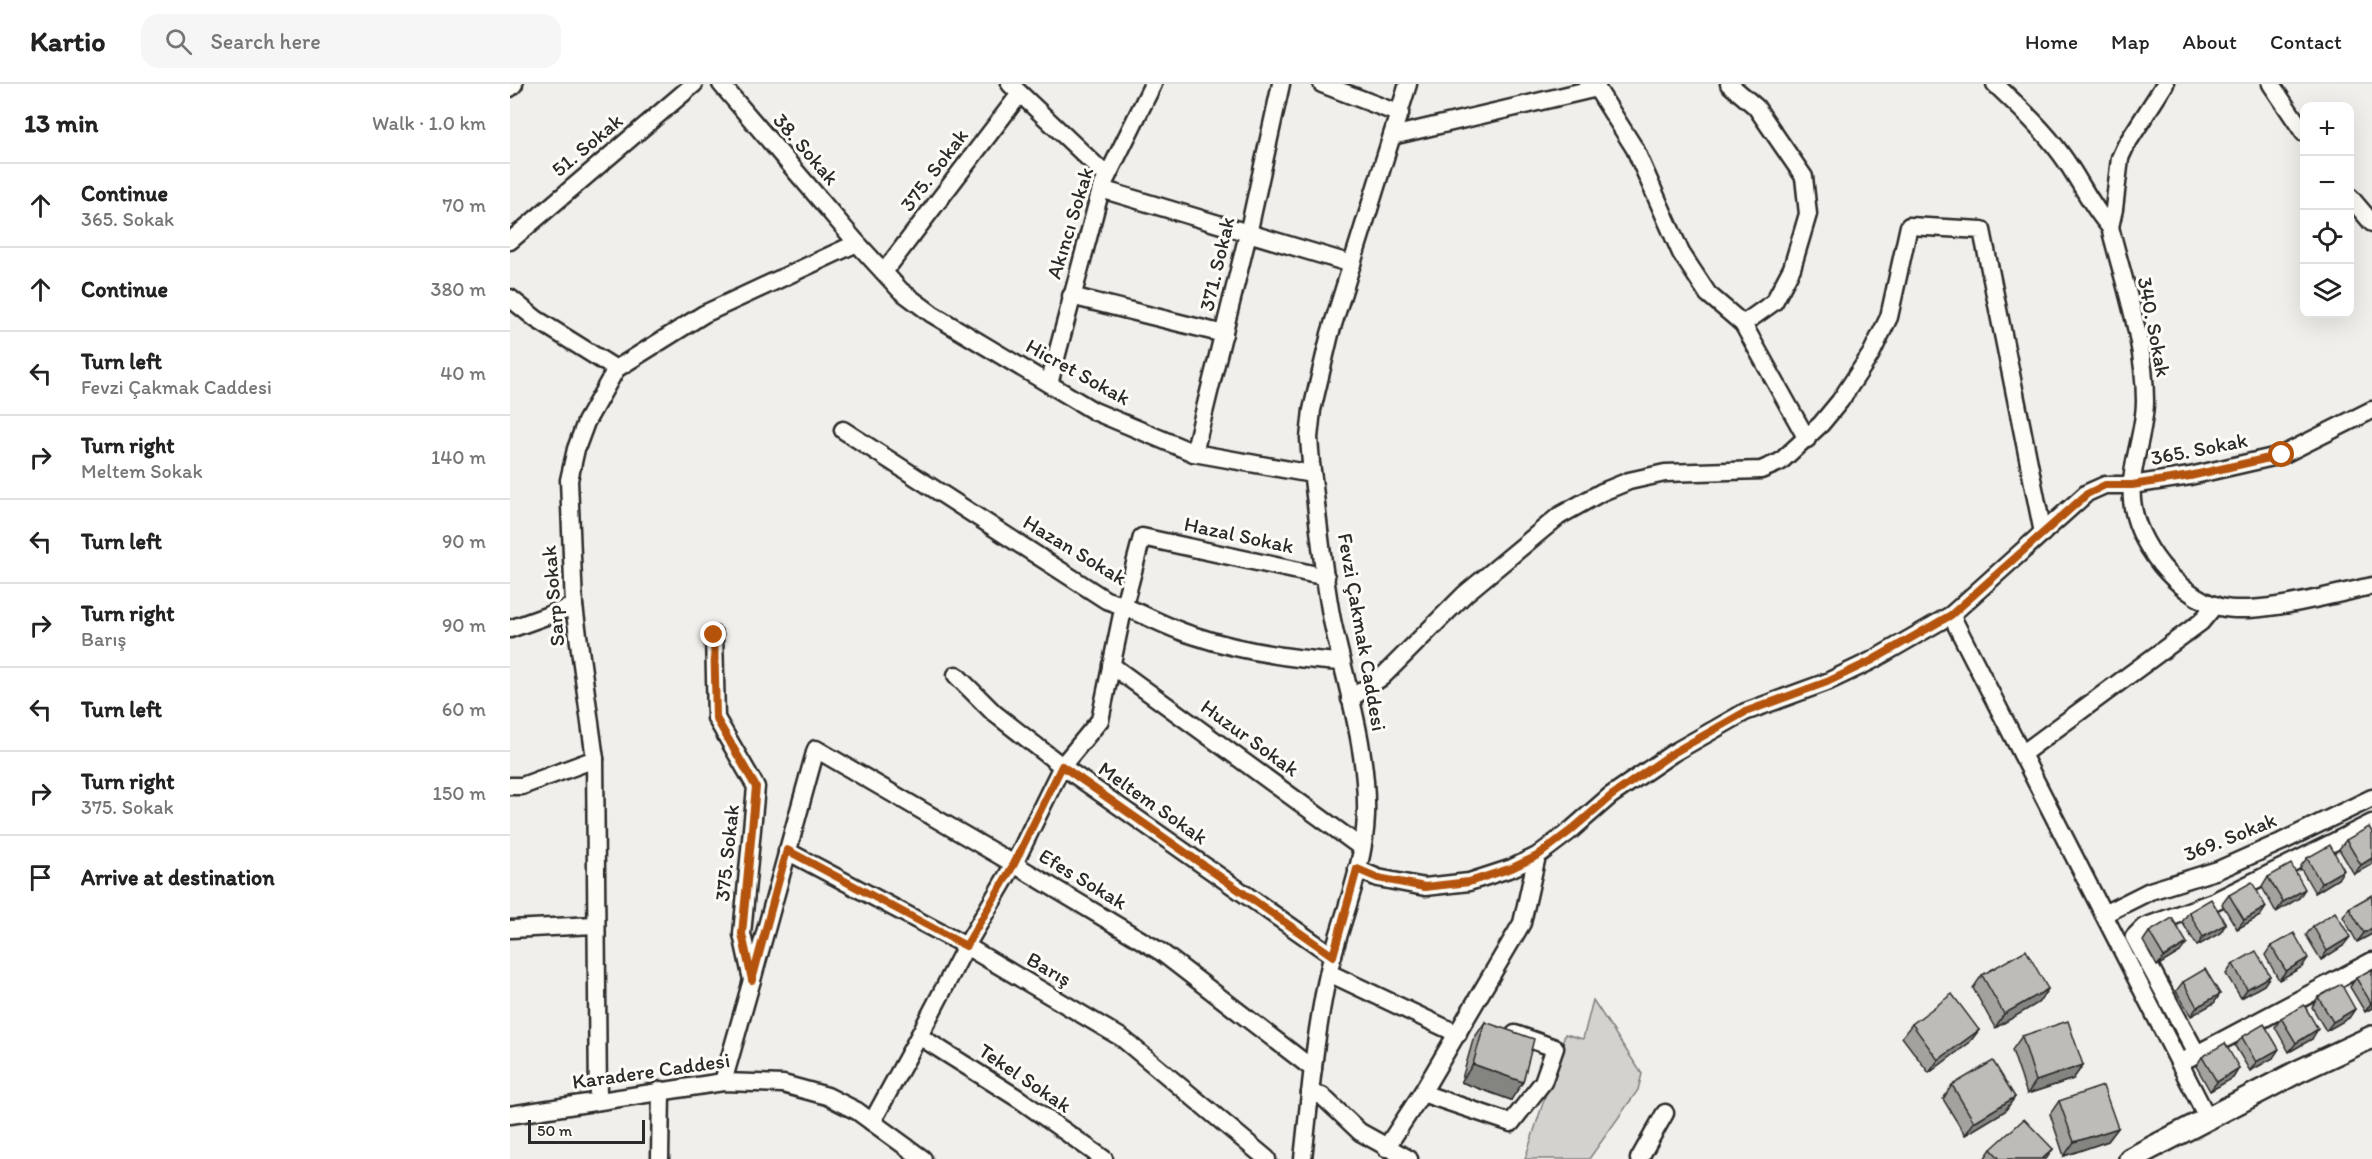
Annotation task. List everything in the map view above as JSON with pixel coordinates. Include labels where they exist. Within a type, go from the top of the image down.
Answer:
[{"type":"main road","points":[[2166,1154],[2208,1119],[2299,1071],[2372,1038]]},
{"type":"main road","points":[[2130,1159],[2166,1154],[2280,1095],[2372,1038]]},
{"type":"street","points":[[510,88],[514,84]]},
{"type":"street","name":"51. Sokak","points":[[510,241],[694,84]]},
{"type":"street","name":"38. Sokak","points":[[721,84],[857,243]]},
{"type":"street","name":"Akıncı Sokak","points":[[1049,384],[1071,296],[1104,182],[1153,84]]},
{"type":"street","name":"371. Sokak","points":[[1194,453],[1248,234],[1281,84]]},
{"type":"street","points":[[1322,84],[1400,114]]},
{"type":"street","name":"Fevzi Çakmak Caddesi","points":[[1303,1159],[1313,1069],[1329,973],[1357,869],[1366,819],[1363,759],[1332,618],[1312,474],[1310,438],[1312,410],[1330,334],[1408,84]]},
{"type":"street","points":[[1729,84],[1756,107],[1804,177],[1808,214],[1792,268],[1774,302],[1743,324]]},
{"type":"street","name":"340. Sokak","points":[[1995,84],[2030,117],[2062,155],[2099,214],[2110,227],[2140,351],[2145,402],[2132,485],[2132,500],[2136,520],[2150,550],[2170,576],[2199,598],[2215,605],[2249,609],[2372,586]]},
{"type":"street","points":[[2110,227],[2120,158],[2165,84]]},
{"type":"street","points":[[2271,84],[2300,127]]},
{"type":"street","points":[[1392,136],[1595,86],[1635,149],[1681,253],[1708,294],[1743,324],[1807,439]]},
{"type":"street","points":[[1015,89],[1104,182],[1248,234],[1352,264]]},
{"type":"street","name":"375. Sokak","points":[[884,272],[1015,89]]},
{"type":"street","points":[[2354,203],[2372,223]]},
{"type":"street","points":[[1350,699],[1382,677],[1465,594],[1559,516],[1602,492],[1629,481],[1665,472],[1761,470],[1780,462],[1807,439],[1840,401],[1871,354],[1889,317],[1909,226],[1982,230],[2043,532]]},
{"type":"street","name":"Hicret Sokak","points":[[857,243],[901,291],[932,315],[1094,411],[1194,453],[1312,474]]},
{"type":"street","name":"Sarp Sokak","points":[[598,1101],[595,759],[574,606],[569,480],[586,422],[616,369],[704,314],[857,243]]},
{"type":"street","points":[[1071,296],[1224,334]]},
{"type":"street","points":[[510,298],[536,319],[616,369]]},
{"type":"street","name":"365. Sokak","points":[[1357,869],[1378,878],[1425,887],[1469,882],[1512,868],[1537,856],[1611,796],[1673,753],[1745,712],[1827,682],[1871,661],[1951,615],[2087,494],[2105,485],[2132,485],[2190,476],[2282,455],[2372,410]]},
{"type":"street","name":"Hazan Sokak","points":[[843,430],[1106,600],[1124,605],[1191,635],[1262,653],[1342,662]]},
{"type":"street","name":"Hazal Sokak","points":[[1124,605],[1142,537],[1326,577]]},
{"type":"street","points":[[872,1122],[920,1036],[966,946],[1014,864],[1062,766],[1100,720],[1124,605]]},
{"type":"street","points":[[2022,754],[2201,622],[2215,605]]},
{"type":"street","points":[[510,629],[574,606]]},
{"type":"street","points":[[1951,615],[2208,1119]]},
{"type":"street","name":"375. Sokak","points":[[714,635],[716,718],[756,787],[742,934],[752,980],[723,1082]]},
{"type":"street","name":"Huzur Sokak","points":[[1111,665],[1362,848]]},
{"type":"street","name":"Meltem Sokak","points":[[956,675],[994,712],[1062,766],[1333,956]]},
{"type":"street","name":"Efes Sokak","points":[[787,850],[816,749],[1161,952],[1313,1069]]},
{"type":"street","points":[[510,786],[522,786],[595,759]]},
{"type":"street","name":"369. Sokak","points":[[2104,914],[2150,891],[2218,870],[2372,798]]},
{"type":"street","points":[[2197,1054],[2134,937],[2144,927],[2215,901],[2372,823]]},
{"type":"street","points":[[752,980],[787,850]]},
{"type":"street","name":"Barış","points":[[787,850],[966,946],[1122,1038],[1267,1159]]},
{"type":"street","points":[[1386,1148],[1458,1034],[1522,923],[1537,856]]},
{"type":"street","points":[[510,928],[596,925]]},
{"type":"street","points":[[2180,1063],[2372,961]]},
{"type":"street","points":[[1329,973],[1458,1034]]},
{"type":"street","points":[[1422,1093],[1510,1123],[1543,1082],[1555,1048],[1515,1034]]},
{"type":"street","name":"Tekel Sokak","points":[[920,1036],[1019,1099],[1104,1159]]},
{"type":"street","name":"Karadere Caddesi","points":[[510,1115],[723,1082],[783,1084],[826,1096],[857,1111],[923,1159]]},
{"type":"street","points":[[660,1159],[661,1090]]},
{"type":"street","points":[[1310,1093],[1322,1096],[1360,1132],[1409,1159]]},
{"type":"street","points":[[1639,1159],[1665,1113]]},
{"type":"shaded area","points":[[1593,1000],[1642,1074],[1638,1090],[1589,1159],[1525,1159],[1565,1034],[1583,1039]]},
{"type":"building","points":[[2369,827],[2372,832],[2372,858],[2361,865],[2346,840]]},
{"type":"building","points":[[2330,845],[2344,870],[2321,883],[2307,858]]},
{"type":"building","points":[[2291,864],[2305,889],[2283,902],[2268,877]]},
{"type":"building","points":[[2252,882],[2266,907],[2244,920],[2229,895]]},
{"type":"building","points":[[2372,895],[2372,928],[2364,933],[2349,908]]},
{"type":"building","points":[[2211,899],[2226,924],[2203,937],[2189,912]]},
{"type":"building","points":[[2335,912],[2350,937],[2327,951],[2313,926]]},
{"type":"building","points":[[2172,918],[2187,943],[2164,957],[2149,932]]},
{"type":"building","points":[[2294,933],[2308,958],[2286,971],[2271,946]]},
{"type":"building","points":[[2026,950],[2048,989],[2004,1014],[1982,975]]},
{"type":"building","points":[[2256,951],[2270,976],[2247,989],[2233,964]]},
{"type":"building","points":[[2205,969],[2220,994],[2197,1007],[2183,982]]},
{"type":"building","points":[[2372,969],[2372,1002],[2371,1003],[2356,978]]},
{"type":"building","points":[[2341,984],[2355,1009],[2333,1022],[2318,997]]},
{"type":"building","points":[[1952,994],[1979,1030],[1938,1060],[1912,1024]]},
{"type":"building","points":[[2304,1005],[2318,1029],[2296,1043],[2281,1018]]},
{"type":"building","points":[[2068,1021],[2083,1065],[2036,1081],[2022,1036]]},
{"type":"building","points":[[1485,1022],[1534,1039],[1523,1082],[1473,1064]]},
{"type":"building","points":[[2264,1024],[2279,1049],[2256,1062],[2242,1037]]},
{"type":"building","points":[[2225,1043],[2239,1068],[2217,1082],[2202,1057]]},
{"type":"building","points":[[1993,1061],[2015,1097],[1974,1122],[1952,1085]]},
{"type":"building","points":[[2103,1086],[2118,1128],[2074,1142],[2059,1101]]},
{"type":"building","points":[[2024,1119],[2053,1149],[2042,1159],[2000,1159],[1991,1149]]},
{"type":"route","points":[[714,635],[716,718],[756,787],[742,934],[752,980],[787,850],[966,946],[1014,864],[1062,766],[1333,956],[1357,869],[1378,878],[1425,887],[1469,882],[1512,868],[1537,856],[1611,796],[1673,753],[1745,712],[1827,682],[1871,661],[1951,615],[2087,494],[2105,485],[2132,485],[2190,476],[2282,455]]}]
